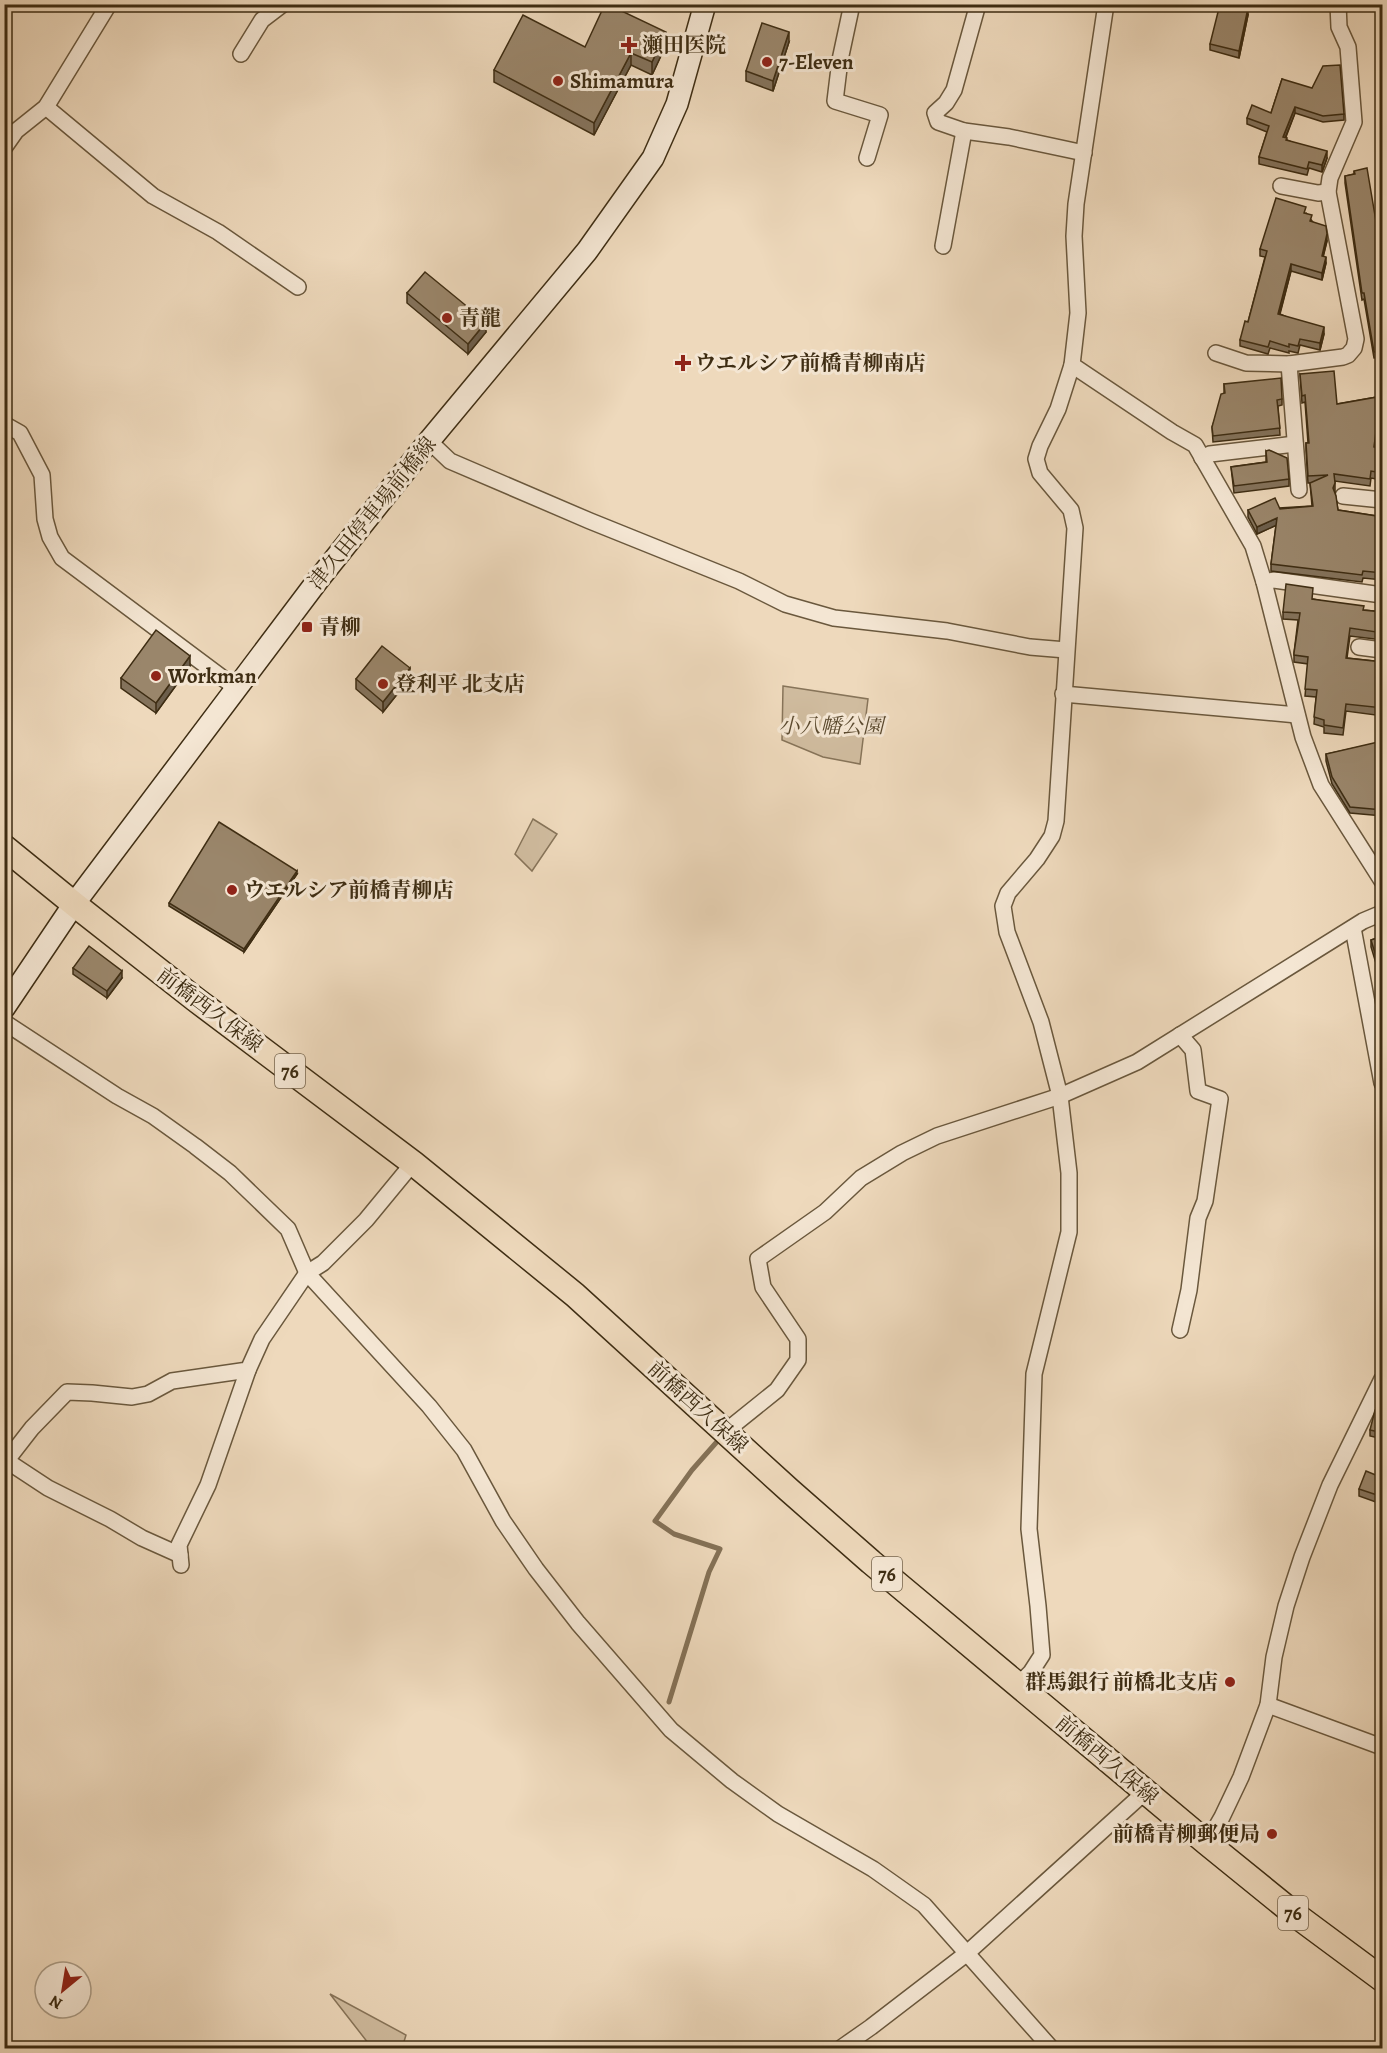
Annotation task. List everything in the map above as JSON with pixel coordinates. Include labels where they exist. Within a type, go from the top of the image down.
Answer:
[{"type":"main road","name":"津久田停車場前橋線","points":[[4,1008],[74,904],[318,580],[429,441],[587,251],[653,158],[677,104],[705,4]]},
{"type":"main road","name":"前橋西久保線","points":[[4,847],[195,999],[413,1163],[575,1295],[789,1490],[872,1562],[1207,1843],[1297,1916],[1383,1979]]},
{"type":"street","points":[[4,148],[10,128],[46,107],[109,4]]},
{"type":"street","points":[[241,54],[262,20],[283,4]]},
{"type":"street","points":[[852,4],[840,60],[835,101],[880,115],[867,158]]},
{"type":"street","points":[[978,4],[954,90],[946,103],[935,113],[938,122],[964,130],[1084,153]]},
{"type":"street","points":[[1019,1684],[1031,1672],[1042,1654],[1029,1529],[1034,1374],[1069,1232],[1069,1173],[1060,1095],[1041,1022],[1007,932],[1003,906],[1008,893],[1037,859],[1052,836],[1056,821],[1075,528],[1071,510],[1040,473],[1036,459],[1058,409],[1072,365],[1078,313],[1074,236],[1107,4]]},
{"type":"street","points":[[1216,353],[1241,363],[1289,364],[1343,357],[1351,352],[1355,344],[1350,301],[1328,192],[1330,178],[1354,122],[1348,47],[1339,27],[1338,4]]},
{"type":"street","points":[[46,107],[153,196],[218,232],[297,287]]},
{"type":"street","points":[[943,246],[964,130]]},
{"type":"street","points":[[1281,186],[1318,193],[1328,192]]},
{"type":"street","points":[[1289,364],[1299,490]]},
{"type":"street","points":[[1072,365],[1195,445],[1253,546],[1297,716],[1321,785],[1383,881]]},
{"type":"street","points":[[4,424],[20,433],[42,475],[45,519],[50,537],[62,558],[236,688]]},
{"type":"street","points":[[429,441],[450,461],[739,581],[785,604],[834,618],[947,631],[1030,647],[1066,650]]},
{"type":"street","points":[[1202,458],[1210,454],[1295,444]]},
{"type":"street","points":[[1342,496],[1383,500]]},
{"type":"street","points":[[1264,582],[1274,580],[1383,595]]},
{"type":"street","points":[[1359,646],[1383,650]]},
{"type":"street","points":[[1063,694],[1297,716]]},
{"type":"street","points":[[726,1431],[777,1390],[798,1360],[798,1339],[763,1287],[758,1259],[825,1212],[861,1178],[902,1153],[937,1136],[1060,1095],[1137,1062],[1363,921],[1383,912]]},
{"type":"street","points":[[1353,928],[1383,1083]]},
{"type":"street","points":[[4,1022],[117,1096],[153,1116],[230,1173],[288,1229],[307,1273],[429,1406],[464,1450],[503,1521],[536,1569],[586,1632],[671,1730],[732,1781],[778,1814],[873,1869],[924,1905],[1051,2049]]},
{"type":"street","points":[[1180,1035],[1193,1050],[1198,1091],[1220,1099],[1204,1201],[1198,1218],[1190,1290],[1180,1330]]},
{"type":"street","points":[[248,1370],[172,1381],[148,1394],[132,1397],[68,1392],[32,1428],[6,1462],[48,1488],[110,1519],[180,1560],[179,1545],[208,1485],[248,1370],[262,1339],[307,1273],[323,1263],[366,1220],[413,1163]]},
{"type":"street","points":[[1207,1843],[1241,1777],[1268,1705],[1274,1657],[1286,1606],[1302,1557],[1330,1485],[1383,1379]]},
{"type":"street","points":[[1268,1705],[1383,1747]]},
{"type":"street","points":[[840,2049],[966,1954],[1145,1792]]},
{"type":"green space","name":"小八幡公園","points":[[783,686],[868,699],[860,764],[823,757],[782,740]]},
{"type":"green space","points":[[533,819],[557,834],[532,871],[515,854]]},
{"type":"green space","points":[[330,1994],[406,2035],[402,2048],[372,2048]]},
{"type":"building","points":[[605,4],[666,32],[652,62],[631,53],[594,123],[494,70],[523,15],[585,47]]},
{"type":"building","points":[[1220,4],[1233,4],[1248,8],[1239,51],[1210,44]]},
{"type":"building","name":"7-Eleven","points":[[762,23],[789,32],[773,81],[746,71]]},
{"type":"building","points":[[1340,65],[1344,114],[1323,116],[1295,107],[1283,137],[1287,138],[1286,140],[1327,151],[1322,165],[1309,162],[1307,169],[1259,157],[1269,126],[1247,118],[1252,105],[1271,113],[1282,79],[1312,88],[1323,66]]},
{"type":"building","points":[[1367,168],[1383,263],[1383,350],[1374,352],[1364,293],[1362,293],[1345,176]]},
{"type":"building","points":[[1276,198],[1306,207],[1304,213],[1312,215],[1310,221],[1326,226],[1327,234],[1322,256],[1326,257],[1322,273],[1291,264],[1278,314],[1324,327],[1320,343],[1300,339],[1298,346],[1289,344],[1289,347],[1270,341],[1268,347],[1240,340],[1245,321],[1248,322],[1267,251],[1260,249]]},
{"type":"building","name":"青龍","points":[[425,272],[486,322],[468,344],[407,293]]},
{"type":"building","points":[[1334,371],[1337,404],[1383,396],[1383,423],[1377,424],[1374,447],[1383,449],[1383,473],[1371,471],[1370,479],[1334,474],[1333,488],[1338,510],[1383,517],[1383,573],[1363,571],[1362,575],[1271,564],[1277,518],[1257,527],[1248,510],[1275,498],[1280,509],[1313,506],[1310,483],[1328,475],[1308,476],[1306,443],[1309,443],[1305,395],[1302,396],[1300,374]]},
{"type":"building","points":[[1281,378],[1282,399],[1277,400],[1280,428],[1213,436],[1212,427],[1221,394],[1225,393],[1224,384]]},
{"type":"building","points":[[1269,450],[1287,458],[1289,479],[1234,486],[1231,467],[1267,462],[1266,451]]},
{"type":"building","points":[[1286,584],[1313,588],[1312,599],[1364,606],[1363,610],[1383,612],[1383,633],[1350,628],[1346,658],[1383,662],[1383,708],[1346,704],[1343,728],[1324,725],[1324,720],[1314,717],[1317,690],[1305,689],[1308,657],[1294,655],[1300,613],[1283,612]]},
{"type":"building","name":"Workman","points":[[156,630],[190,656],[156,703],[121,678]]},
{"type":"building","name":"登利平 北支店","points":[[382,646],[410,668],[383,702],[356,679]]},
{"type":"building","points":[[1383,742],[1383,810],[1350,807],[1332,777],[1326,754]]},
{"type":"building","name":"ウエルシア前橋青柳店","points":[[219,822],[297,871],[244,949],[169,903]]},
{"type":"building","points":[[1383,936],[1383,965],[1379,966],[1371,940]]},
{"type":"building","points":[[89,946],[122,971],[107,991],[73,968]]},
{"type":"building","points":[[1383,1000],[1383,1017],[1378,1002]]},
{"type":"building","points":[[1383,1405],[1383,1433],[1370,1430],[1375,1410],[1381,1411]]},
{"type":"building","points":[[1366,1471],[1383,1478],[1383,1501],[1376,1499],[1377,1495],[1359,1489]]},
{"type":"waterway","points":[[669,1702],[709,1572],[720,1549],[674,1534],[655,1521],[692,1470],[722,1436]]},
{"type":"place","name":"瀬田医院","points":[[629,45]]},
{"type":"place","name":"7-Eleven","points":[[767,62]]},
{"type":"place","name":"Shimamura","points":[[558,81]]},
{"type":"place","name":"青龍","points":[[447,318]]},
{"type":"place","name":"ウエルシア前橋青柳南店","points":[[683,363]]},
{"type":"place","name":"青柳","points":[[307,627]]},
{"type":"place","name":"Workman","points":[[156,676]]},
{"type":"place","name":"登利平 北支店","points":[[383,684]]},
{"type":"place","name":"ウエルシア前橋青柳店","points":[[232,890]]},
{"type":"place","name":"群馬銀行 前橋北支店","points":[[1230,1682]]},
{"type":"place","name":"前橋青柳郵便局","points":[[1272,1834]]}]
